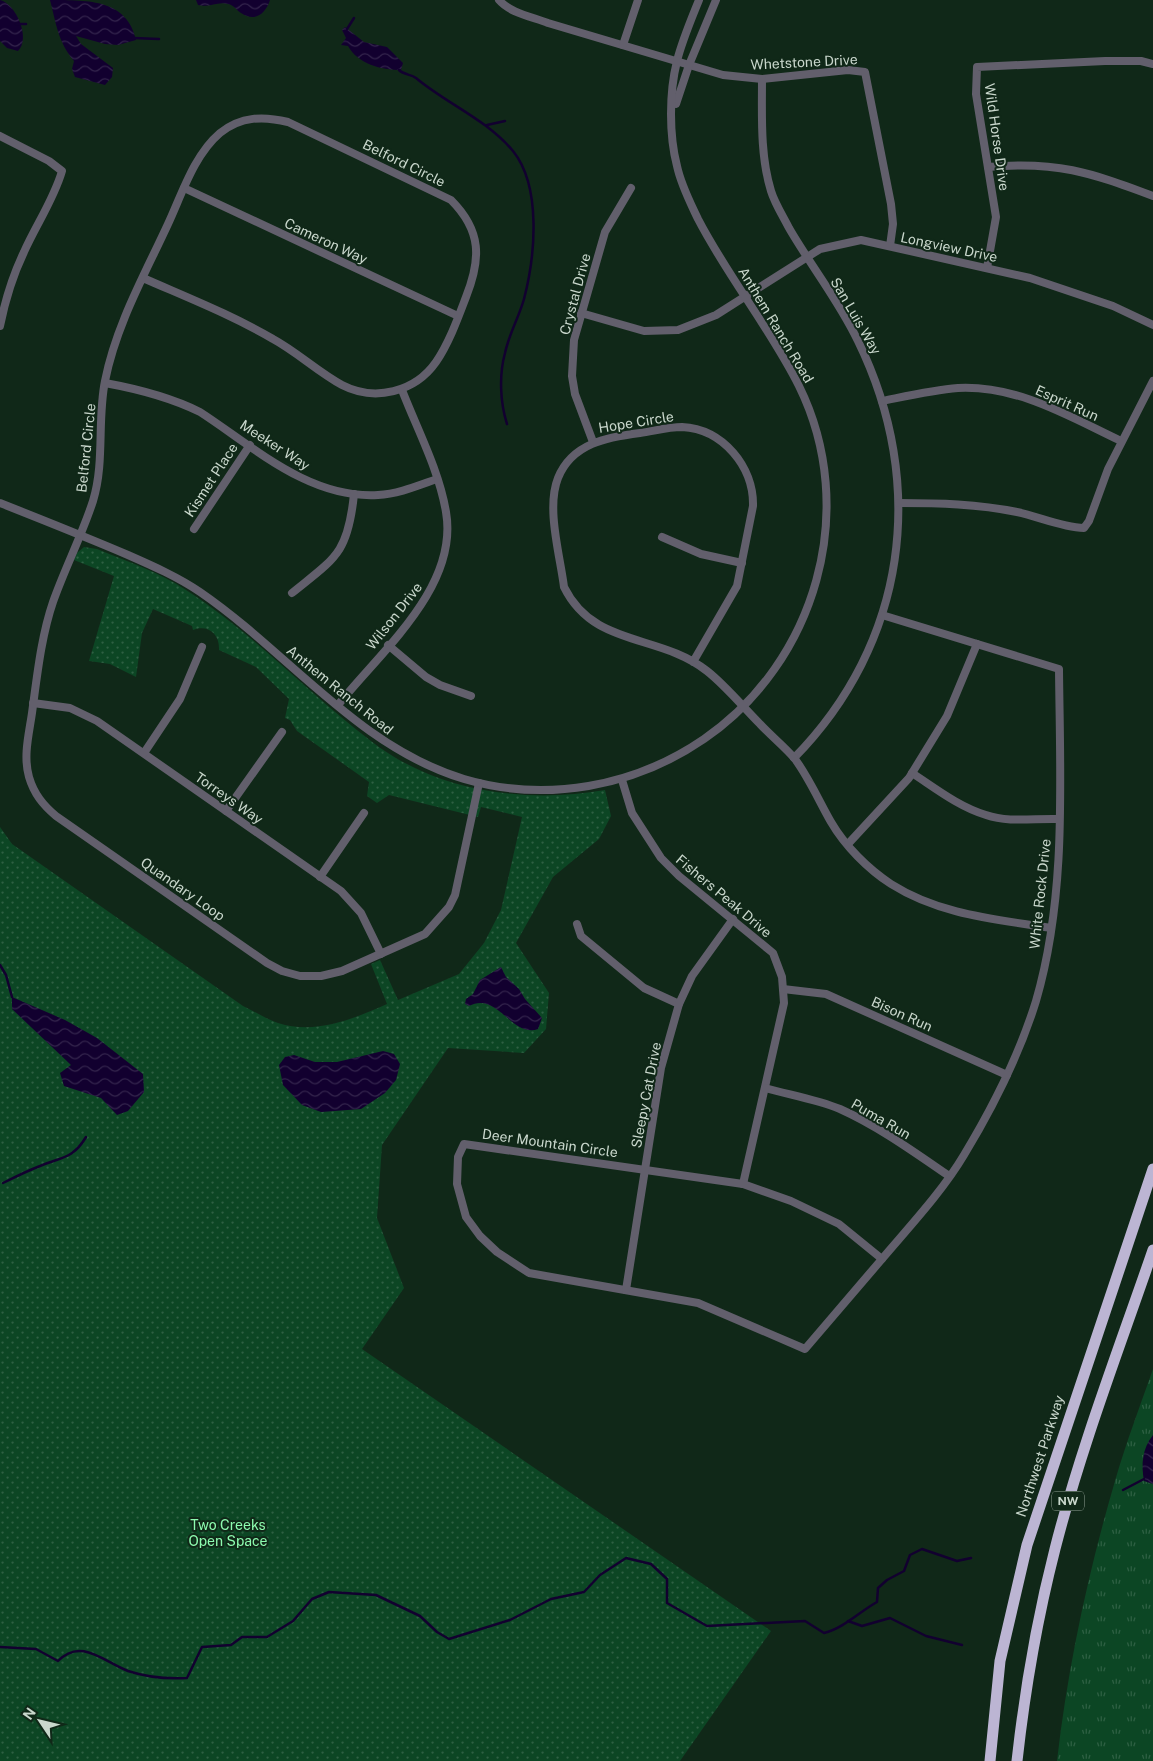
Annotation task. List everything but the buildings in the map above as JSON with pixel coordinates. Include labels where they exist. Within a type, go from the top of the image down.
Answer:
[{"type":"highway","name":"Northwest Parkway","points":[[990,1761],[1000,1662],[1027,1546],[1067,1421],[1153,1169]]},
{"type":"highway","name":"NW","points":[[1017,1761],[1034,1639],[1055,1548],[1086,1446],[1153,1250]]},
{"type":"street","name":"Whetstone Drive","points":[[499,0],[523,14],[723,75],[762,79],[848,70],[865,72],[891,204],[893,224],[890,246]]},
{"type":"street","points":[[623,45],[638,0]]},
{"type":"street","name":"Anthem Ranch Road","points":[[0,503],[162,570],[200,592],[376,737],[412,759],[433,769],[479,783],[508,788],[538,790],[573,788],[622,780],[640,774],[674,758],[714,732],[744,707],[773,673],[803,622],[820,571],[825,530],[826,490],[818,440],[800,387],[707,236],[684,191],[676,164],[672,115],[677,60],[699,0]]},
{"type":"street","name":"Anthem Ranch Road","points":[[672,115],[689,65],[716,0]]},
{"type":"street","name":"Wild Horse Drive","points":[[987,268],[996,217],[976,94],[977,66],[1123,61],[1153,64]]},
{"type":"street","name":"San Luis Way","points":[[762,79],[765,171],[771,193],[806,257],[858,339],[882,401],[895,451],[899,503],[899,527],[893,571],[882,615],[863,662],[849,689],[831,716],[794,758]]},
{"type":"street","name":"Belford Circle","points":[[80,535],[93,500],[105,383],[119,332],[143,278],[184,188],[201,154],[221,132],[244,120],[270,118],[288,122],[452,200],[462,211],[474,235],[477,249],[474,277],[436,362],[418,381],[402,390],[386,394],[371,393],[342,385],[270,337],[143,278]]},
{"type":"street","points":[[0,136],[49,161],[62,171],[56,189],[23,253],[1,313],[0,326]]},
{"type":"street","points":[[988,167],[1022,164],[1060,167],[1097,174],[1153,196]]},
{"type":"street","name":"Cameron Way","points":[[184,188],[458,316]]},
{"type":"street","name":"Crystal Drive","points":[[592,442],[580,412],[572,376],[574,340],[580,313],[605,232],[631,188]]},
{"type":"street","name":"Longview Drive","points":[[580,313],[644,330],[678,330],[712,317],[806,257],[828,246],[861,240],[987,268],[1069,290],[1113,306],[1153,325]]},
{"type":"street","points":[[899,503],[965,503],[1018,512],[1072,527],[1084,528],[1089,521],[1108,469],[1121,441],[1153,381]]},
{"type":"street","name":"Meeker Way","points":[[105,383],[146,392],[184,404],[203,413],[308,481],[337,492],[392,494],[437,479]]},
{"type":"street","name":"Esprit Run","points":[[882,401],[960,388],[1012,394],[1047,405],[1121,441]]},
{"type":"street","name":"Wilson Drive","points":[[338,705],[425,600],[443,562],[447,522],[437,479],[402,390]]},
{"type":"street","name":"Hope Circle","points":[[693,662],[732,596],[742,563],[753,495],[747,473],[734,453],[724,443],[698,430],[681,427],[592,442],[562,470],[554,493],[552,508],[564,587],[578,608],[600,627],[693,662],[720,683],[794,758],[832,824],[855,854],[890,883],[919,899],[963,915],[1050,928]]},
{"type":"street","name":"Kismet Place","points":[[194,529],[250,445]]},
{"type":"street","points":[[292,593],[337,555],[348,534],[354,494]]},
{"type":"street","name":"Quandary Loop","points":[[80,535],[52,606],[33,703],[26,757],[29,777],[35,794],[56,816],[282,971],[300,976],[320,976],[342,971],[425,934],[449,907],[460,879],[479,783]]},
{"type":"street","points":[[662,537],[701,554],[742,563]]},
{"type":"street","name":"White Rock Drive","points":[[882,615],[1059,669],[1057,870],[1046,960],[1036,1001],[1007,1075],[991,1109],[963,1157],[882,1259]]},
{"type":"street","points":[[848,844],[912,773],[947,716],[977,644]]},
{"type":"street","points":[[388,646],[426,677],[440,685],[471,696]]},
{"type":"street","points":[[144,753],[180,699],[202,647]]},
{"type":"street","name":"Torreys Way","points":[[33,703],[70,708],[84,713],[320,877],[352,901],[361,913],[380,954]]},
{"type":"street","points":[[226,811],[282,732]]},
{"type":"street","points":[[912,773],[964,807],[986,816],[1017,820],[1059,819]]},
{"type":"street","name":"Fishers Peak Drive","points":[[622,780],[632,813],[652,847],[679,876],[773,953],[782,977],[784,1003],[743,1184]]},
{"type":"street","points":[[320,877],[364,813]]},
{"type":"street","name":"Sleepy Cat Drive","points":[[626,1290],[661,1068],[679,1004],[692,976],[733,920]]},
{"type":"street","points":[[577,924],[581,936],[644,988],[679,1004]]},
{"type":"street","name":"Bison Run","points":[[783,989],[826,994],[1007,1075]]},
{"type":"street","name":"Puma Run","points":[[765,1088],[805,1097],[855,1117],[949,1176]]},
{"type":"street","name":"Deer Mountain Circle","points":[[464,1144],[645,1168],[743,1184],[791,1201],[839,1224],[882,1259],[805,1349],[698,1303],[529,1273],[497,1252],[480,1236],[466,1217],[457,1184],[458,1157],[464,1144]]},
{"type":"green space","name":"Two Creeks Open Space","points":[[84,547],[97,549],[142,567],[186,590],[234,625],[371,741],[396,758],[424,772],[453,783],[513,794],[575,794],[605,790],[611,816],[599,839],[553,877],[516,943],[549,993],[546,1029],[524,1053],[448,1048],[382,1145],[377,1218],[404,1288],[362,1349],[771,1631],[680,1761],[0,1761],[0,827],[12,844],[243,1006],[278,1023],[306,1027],[334,1024],[387,1004],[371,964],[380,960],[398,1000],[459,974],[484,943],[501,910],[522,817],[481,807],[478,817],[389,795],[377,803],[367,796],[369,782],[297,731],[290,720],[285,718],[289,699],[256,667],[219,650],[219,644],[215,635],[208,629],[198,628],[193,630],[192,626],[153,609],[142,633],[136,677],[110,664],[89,661],[114,576],[74,560],[77,553]]},
{"type":"green space","points":[[1153,1369],[1153,1761],[1057,1761],[1073,1655],[1096,1550],[1119,1467]]},
{"type":"water","points":[[0,0],[11,8],[20,22],[23,38],[22,45],[18,51],[7,48],[0,41]]},
{"type":"water","points":[[50,0],[92,2],[105,5],[124,17],[131,27],[136,40],[118,45],[105,44],[76,36],[81,44],[113,68],[112,77],[105,85],[75,77],[72,69],[74,61],[64,47]]},
{"type":"water","points":[[196,0],[270,0],[263,12],[255,17],[251,17],[224,3],[202,6],[198,5]]},
{"type":"water","points":[[345,27],[364,42],[387,47],[403,63],[401,70],[371,65],[364,62],[348,46],[341,45],[346,38],[342,30]]},
{"type":"water","points":[[501,967],[506,977],[519,989],[525,999],[542,1018],[538,1029],[529,1030],[520,1027],[488,1005],[479,1003],[469,1006],[465,1004],[466,999],[473,994],[480,980]]},
{"type":"water","points":[[12,997],[65,1020],[97,1038],[143,1074],[144,1092],[128,1111],[117,1115],[101,1098],[64,1086],[60,1073],[71,1065],[12,1009]]},
{"type":"water","points":[[383,1051],[394,1054],[400,1064],[396,1080],[385,1093],[361,1109],[321,1112],[302,1105],[283,1085],[279,1065],[285,1057],[294,1055],[315,1062],[337,1062]]},
{"type":"water","points":[[1153,1435],[1153,1484],[1144,1481],[1143,1457],[1149,1440]]},
{"type":"waterway","points":[[347,29],[354,18]]},
{"type":"waterway","points":[[16,24],[26,24]]},
{"type":"waterway","points":[[133,38],[159,39]]},
{"type":"waterway","points":[[399,70],[416,78],[491,130],[513,151],[522,166],[528,183],[534,223],[533,243],[524,299],[503,361],[501,379],[502,398],[507,424]]},
{"type":"waterway","points":[[487,125],[505,121]]},
{"type":"waterway","points":[[0,965],[6,975],[12,997]]},
{"type":"waterway","points":[[3,1183],[71,1153],[76,1150],[86,1137]]},
{"type":"waterway","points":[[1123,1490],[1144,1479]]},
{"type":"waterway","points":[[0,1647],[36,1649],[58,1661],[67,1654],[75,1651],[84,1651],[128,1671],[142,1675],[187,1678],[202,1647],[231,1645],[242,1637],[267,1637],[293,1621],[312,1599],[329,1592],[376,1595],[420,1616],[437,1632],[449,1639],[510,1620],[551,1599],[584,1592],[600,1575],[626,1558],[651,1564],[667,1579],[667,1603],[707,1626],[805,1621],[824,1633],[845,1624],[877,1602],[878,1588],[887,1580],[904,1571],[910,1555],[922,1549],[957,1561],[971,1558]]},
{"type":"waterway","points":[[848,1621],[862,1626],[890,1618],[926,1636],[962,1645]]}]
